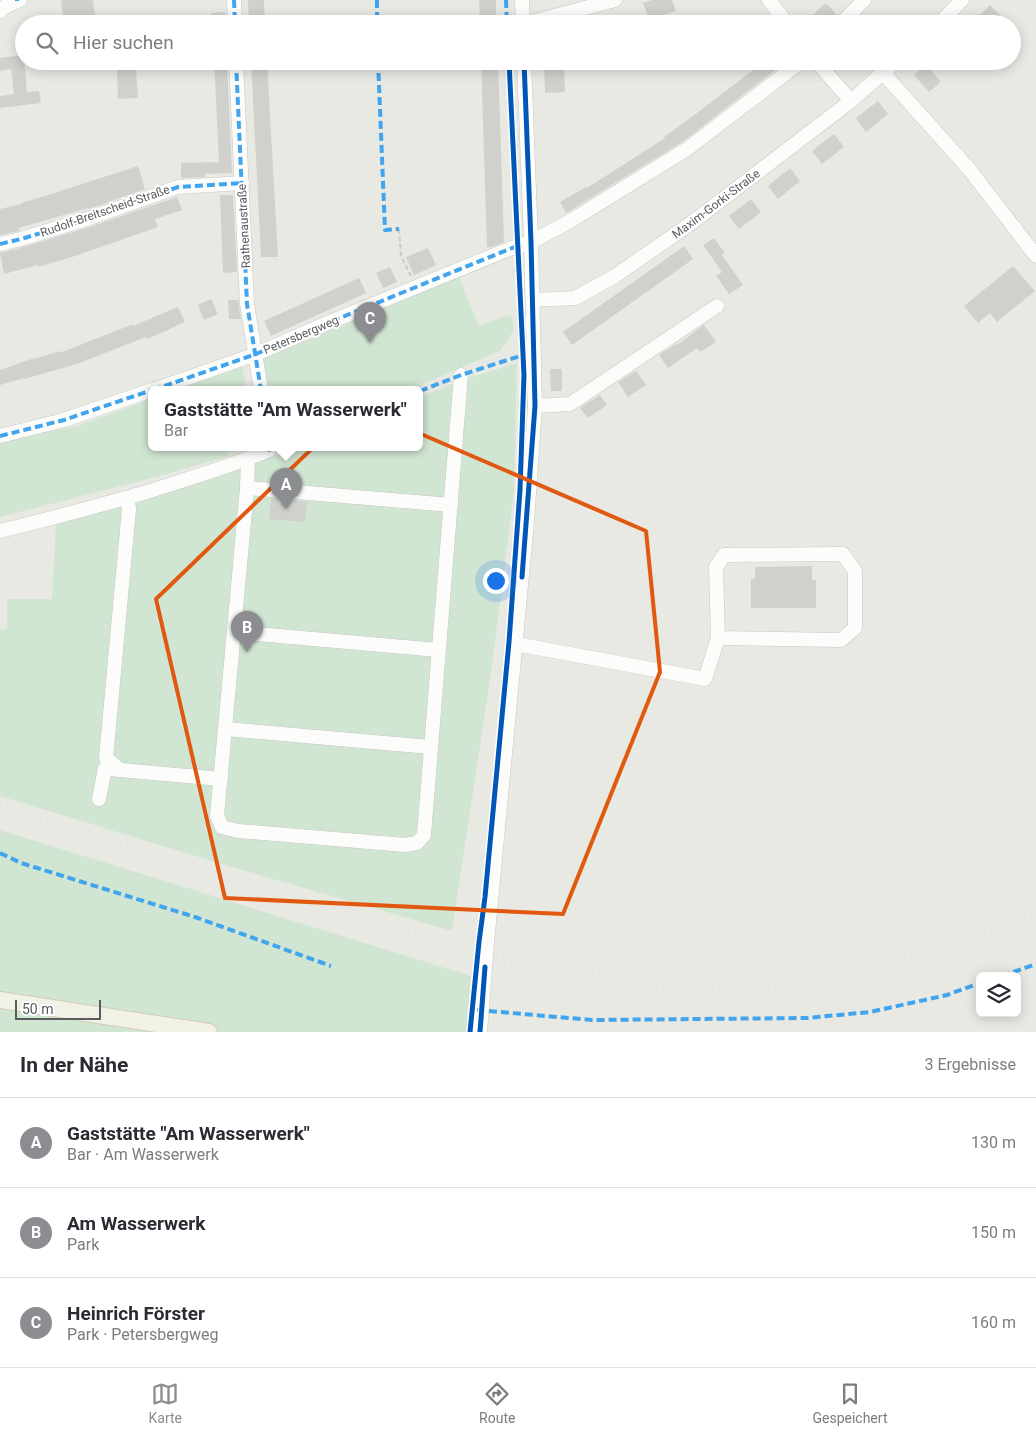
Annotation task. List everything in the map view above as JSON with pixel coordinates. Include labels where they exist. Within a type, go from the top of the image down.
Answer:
[{"type":"main road","points":[[0,1000],[209,1032]]},
{"type":"street","points":[[0,12],[17,0]]},
{"type":"street","points":[[234,0],[235,15]]},
{"type":"street","points":[[522,0],[523,15]]},
{"type":"street","points":[[558,15],[615,0]]},
{"type":"street","points":[[769,0],[780,15]]},
{"type":"street","points":[[850,15],[864,0]]},
{"type":"street","points":[[948,15],[962,0]]},
{"type":"street","name":"Rathenaustraße","points":[[236,70],[247,304],[260,386]]},
{"type":"street","points":[[480,1032],[527,522],[535,406],[524,70]]},
{"type":"street","points":[[531,242],[572,220],[687,149],[790,70]]},
{"type":"street","points":[[824,70],[851,100]]},
{"type":"street","name":"Maxim-Gorki-Straße","points":[[532,300],[575,298],[615,276],[690,224],[851,100],[885,70]]},
{"type":"street","points":[[883,72],[969,169],[1036,256]]},
{"type":"street","name":"Rudolf-Breitscheid-Straße","points":[[0,244],[87,219],[178,187],[242,183]]},
{"type":"street","name":"Petersbergweg","points":[[164,386],[256,354],[325,324],[531,242]]},
{"type":"street","points":[[535,406],[570,404],[717,306]]},
{"type":"street","points":[[248,459],[218,816],[222,826],[238,831],[405,844],[417,843],[424,835],[462,375]]},
{"type":"street","name":"Petersbergweg","points":[[0,436],[64,420],[148,392]]},
{"type":"street","points":[[0,534],[212,472],[265,451]]},
{"type":"street","points":[[247,488],[451,505]]},
{"type":"street","points":[[120,770],[106,758],[129,509],[125,498]]},
{"type":"street","points":[[516,644],[705,679],[718,638],[716,567],[724,555],[843,554],[855,571],[855,628],[841,640],[718,638]]},
{"type":"street","points":[[234,632],[438,650]]},
{"type":"street","points":[[226,728],[430,747]]},
{"type":"street","points":[[99,799],[105,768],[221,779]]},
{"type":"path","points":[[399,229],[402,256],[416,287]]},
{"type":"highlighted area","points":[[356,406],[646,531],[660,672],[563,914],[225,898],[156,599]]},
{"type":"green space","points":[[459,277],[479,326],[511,314],[514,330],[500,351],[418,386],[267,386],[263,359]]},
{"type":"green space","points":[[517,363],[514,491],[491,673],[452,931],[208,860],[0,796],[0,630],[7,629],[7,599],[52,599],[56,523],[216,478],[287,451],[423,451],[423,396],[462,380]]},
{"type":"green space","points":[[242,367],[246,386],[188,386]]},
{"type":"green space","points":[[148,400],[148,451],[227,451],[229,456],[160,476],[0,517],[0,442],[77,426]]},
{"type":"green space","points":[[0,830],[471,976],[466,1032],[0,1032]]},
{"type":"building","points":[[61,0],[93,0],[95,15],[63,15]]},
{"type":"building","points":[[248,0],[264,0],[265,15],[249,15]]},
{"type":"building","points":[[479,0],[496,0],[496,15],[480,15]]},
{"type":"building","points":[[652,0],[672,0],[676,11],[662,15],[648,15],[643,3]]},
{"type":"building","points":[[826,3],[836,14],[835,15],[813,15]]},
{"type":"building","points":[[990,5],[1000,15],[980,15]]},
{"type":"building","points":[[225,12],[225,15],[211,15],[211,13]]},
{"type":"building","points":[[15,56],[15,70],[25,70],[27,92],[39,91],[41,103],[0,108],[0,96],[14,94],[11,69],[0,71],[0,58]]},
{"type":"building","points":[[117,70],[136,70],[138,98],[118,99]]},
{"type":"building","points":[[214,70],[227,70],[232,173],[205,174],[205,177],[181,178],[181,163],[219,162]]},
{"type":"building","points":[[251,70],[268,70],[278,257],[261,257]]},
{"type":"building","points":[[481,70],[498,70],[504,242],[487,247]]},
{"type":"building","points":[[544,70],[564,70],[565,92],[545,93]]},
{"type":"building","points":[[753,70],[775,70],[682,142],[566,213],[560,202],[587,188],[665,138]]},
{"type":"building","points":[[920,70],[930,70],[941,82],[929,92],[914,75]]},
{"type":"building","points":[[878,101],[888,114],[866,132],[856,118]]},
{"type":"building","points":[[834,134],[844,147],[822,164],[812,151]]},
{"type":"building","points":[[138,166],[145,189],[89,209],[0,235],[0,209],[22,204]]},
{"type":"building","points":[[790,168],[800,181],[778,199],[768,186]]},
{"type":"building","points":[[220,195],[233,195],[237,272],[223,273]]},
{"type":"building","points":[[177,197],[182,210],[155,219],[158,227],[72,257],[4,274],[0,253],[90,227]]},
{"type":"building","points":[[751,199],[761,212],[739,229],[729,216]]},
{"type":"building","points":[[714,238],[725,253],[722,255],[743,285],[729,294],[716,276],[722,272],[703,245]]},
{"type":"building","points":[[684,246],[693,259],[572,345],[563,332]]},
{"type":"building","points":[[428,248],[436,265],[414,275],[406,257]]},
{"type":"building","points":[[1013,266],[1035,291],[997,322],[990,313],[978,323],[964,306]]},
{"type":"building","points":[[390,267],[397,282],[383,288],[376,273]]},
{"type":"building","points":[[359,278],[366,293],[271,336],[264,321]]},
{"type":"building","points":[[211,299],[218,314],[204,320],[198,305]]},
{"type":"building","points":[[228,300],[238,300],[241,319],[229,319]]},
{"type":"building","points":[[178,307],[185,322],[161,333],[77,364],[0,385],[0,370],[34,358],[60,351],[60,353]]},
{"type":"building","points":[[704,325],[716,342],[700,352],[697,348],[668,368],[659,355],[677,345]]},
{"type":"building","points":[[550,369],[562,369],[562,391],[551,391]]},
{"type":"building","points":[[636,371],[646,385],[628,397],[618,382]]},
{"type":"building","points":[[600,395],[607,405],[588,418],[580,408]]},
{"type":"building","points":[[271,499],[307,502],[305,522],[269,519]]},
{"type":"building","points":[[812,566],[812,580],[816,580],[816,608],[751,608],[751,579],[755,579],[755,567]]},
{"type":"railway","points":[[0,805],[475,950],[558,968],[642,980],[708,983],[741,982],[775,980],[841,971],[935,949],[1036,915]]},
{"type":"railway","points":[[497,963],[543,974],[638,987],[686,990],[781,986],[829,981],[897,967],[1036,924]]},
{"type":"marked path","points":[[234,0],[235,15]]},
{"type":"marked path","points":[[377,0],[377,15]]},
{"type":"marked path","points":[[506,0],[507,15]]},
{"type":"marked path","points":[[236,70],[247,304],[260,386]]},
{"type":"marked path","points":[[378,70],[385,230],[399,229]]},
{"type":"marked path","points":[[0,244],[87,219],[178,187],[242,183]]},
{"type":"marked path","points":[[164,386],[256,354],[325,324],[522,245]]},
{"type":"marked path","points":[[423,390],[461,375],[523,355]]},
{"type":"marked path","points":[[0,436],[64,420],[148,391]]},
{"type":"marked path","points":[[0,853],[21,863],[195,917],[331,966]]},
{"type":"marked path","points":[[1013,972],[1036,964]]},
{"type":"marked path","points":[[477,1010],[592,1020],[806,1018],[870,1012],[947,995],[976,984]]},
{"type":"cycle path","points":[[470,1032],[509,642],[520,490],[524,375],[509,70]]},
{"type":"cycle path","points":[[522,577],[535,406],[524,70]]},
{"type":"cycle path","points":[[480,1032],[485,967]]},
{"type":"place","name":"Heinrich Förster","points":[[370,343]]},
{"type":"place","name":"Gaststätte \"Am Wasserwerk\"","points":[[286,509]]},
{"type":"place","name":"Am Wasserwerk","points":[[247,652]]}]
